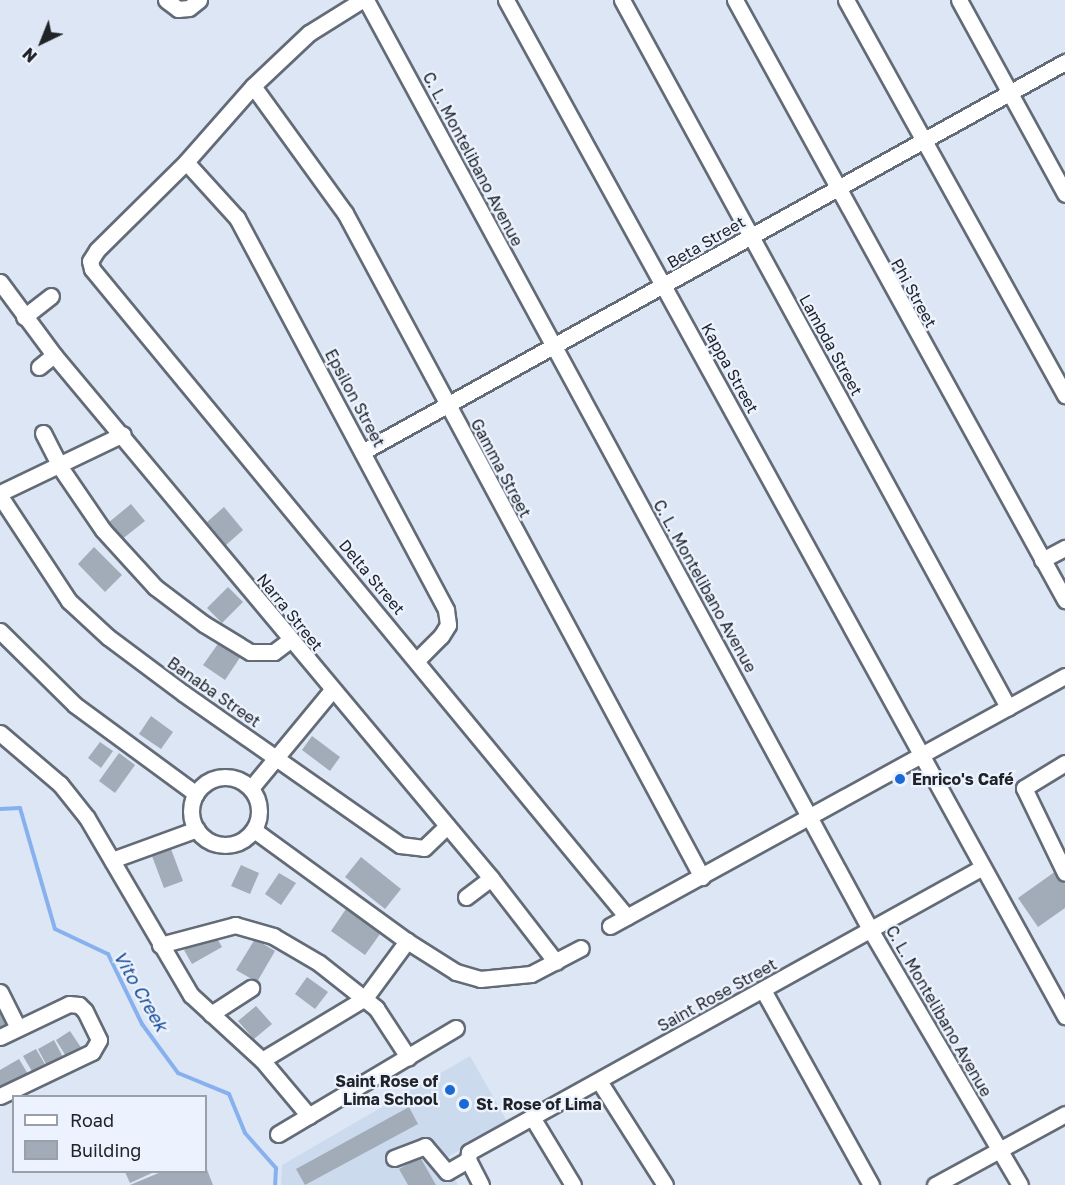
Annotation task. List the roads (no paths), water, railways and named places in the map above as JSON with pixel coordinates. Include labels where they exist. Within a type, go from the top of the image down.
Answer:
[{"type":"street","points":[[166,0],[178,9],[189,8],[199,0]]},
{"type":"street","points":[[186,162],[254,86],[309,33],[364,0]]},
{"type":"street","name":"C. L. Montelibano Avenue","points":[[364,0],[871,931],[1020,1185]]},
{"type":"street","name":"Kappa Street","points":[[506,0],[665,286],[981,868],[1065,1016]]},
{"type":"street","name":"Lambda Street","points":[[622,0],[1008,707]]},
{"type":"street","name":"Phi Street","points":[[735,0],[836,189],[1065,600]]},
{"type":"street","points":[[846,0],[1065,395]]},
{"type":"street","points":[[959,0],[1065,195]]},
{"type":"street","name":"Beta Street","points":[[364,451],[665,286],[1008,91],[1065,62]]},
{"type":"street","name":"Gamma Street","points":[[254,86],[345,213],[702,877]]},
{"type":"street","name":"Delta Street","points":[[186,162],[90,261],[97,277],[418,659],[627,917]]},
{"type":"street","name":"Epsilon Street","points":[[186,162],[237,218],[364,451],[446,610],[448,625],[441,636],[418,659]]},
{"type":"street","name":"Narra Street","points":[[0,282],[54,355],[123,434],[290,640],[491,878],[556,962]]},
{"type":"street","points":[[24,317],[51,296]]},
{"type":"street","points":[[39,367],[54,355]]},
{"type":"street","points":[[43,433],[60,467],[133,567],[204,624],[250,652],[274,652],[290,640]]},
{"type":"street","points":[[0,495],[123,434]]},
{"type":"street","name":"Banaba Street","points":[[0,495],[69,601],[126,651],[400,845],[424,848],[447,826]]},
{"type":"street","points":[[1042,560],[1065,548]]},
{"type":"street","points":[[0,631],[75,705],[196,794]]},
{"type":"street","points":[[610,926],[1065,676]]},
{"type":"street","points":[[251,788],[332,690]]},
{"type":"street","points":[[0,733],[60,784],[112,860],[191,995],[262,1060],[309,1116]]},
{"type":"street","points":[[1065,763],[1024,788],[1065,873]]},
{"type":"street","points":[[221,777],[233,777],[251,788],[259,806],[254,830],[228,844],[206,838],[197,829],[191,808],[196,794],[203,785],[221,777]]},
{"type":"street","points":[[112,860],[197,829]]},
{"type":"street","points":[[254,830],[407,941],[456,972],[480,980],[531,974],[581,948]]},
{"type":"street","name":"Saint Rose Street","points":[[451,1179],[469,1156],[532,1117],[981,868]]},
{"type":"street","points":[[466,897],[491,878]]},
{"type":"street","points":[[160,945],[219,926],[250,928],[291,945],[376,1008],[408,1057]]},
{"type":"street","points":[[262,1060],[365,998],[407,941]]},
{"type":"street","points":[[211,1014],[250,988]]},
{"type":"street","points":[[763,990],[871,1185]]},
{"type":"street","points":[[0,992],[18,1028]]},
{"type":"street","points":[[0,1037],[69,1004],[79,1005],[92,1023],[99,1040],[98,1047],[0,1096]]},
{"type":"street","points":[[278,1134],[456,1028]]},
{"type":"street","points":[[599,1081],[665,1185]]},
{"type":"street","points":[[935,1185],[1000,1152],[1065,1114]]},
{"type":"street","points":[[532,1117],[573,1185]]},
{"type":"street","points":[[394,1158],[425,1146],[451,1179]]},
{"type":"street","points":[[469,1156],[481,1185]]},
{"type":"waterway","name":"Vito Creek","points":[[0,809],[20,808],[55,929],[108,954],[142,1024],[178,1073],[229,1094],[245,1133],[276,1168],[275,1185]]},
{"type":"place","name":"Enrico's Café","points":[[900,779]]},
{"type":"place","name":"Saint Rose of Lima School","points":[[450,1090]]},
{"type":"place","name":"St. Rose of Lima","points":[[464,1104]]}]
